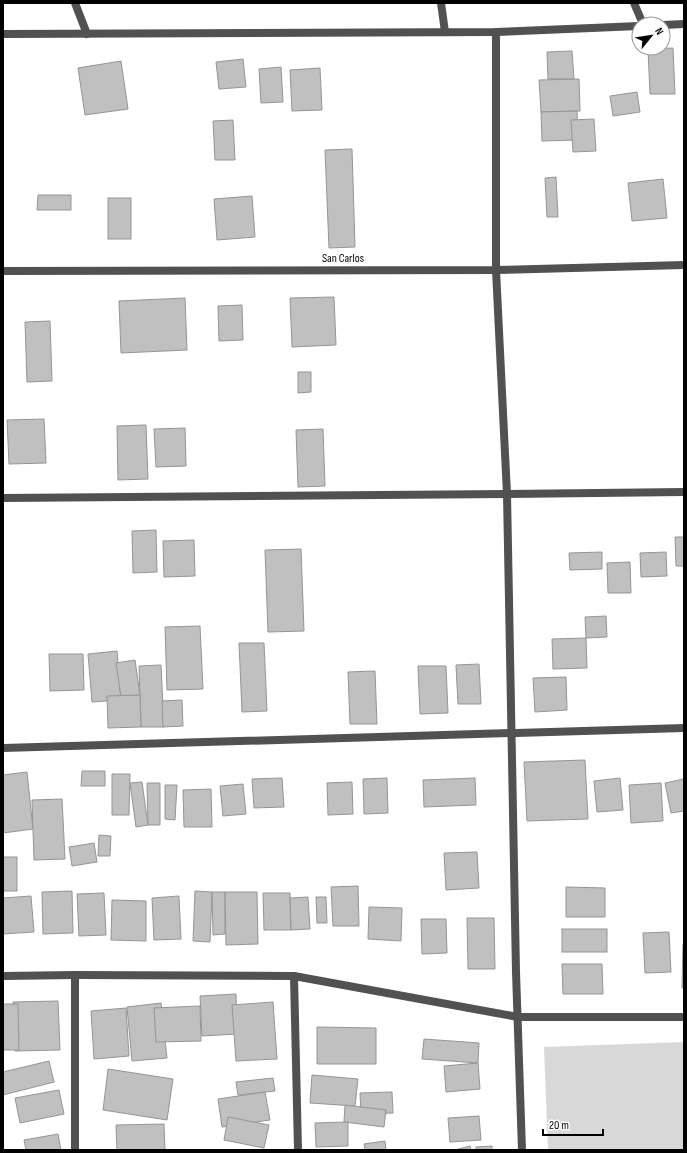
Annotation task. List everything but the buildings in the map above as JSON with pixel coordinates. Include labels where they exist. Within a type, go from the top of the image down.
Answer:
[{"type":"street","points":[[75,3],[87,34]]},
{"type":"street","points":[[441,3],[445,32]]},
{"type":"street","points":[[634,3],[640,16]]},
{"type":"street","points":[[671,25],[684,24]]},
{"type":"street","points":[[3,34],[496,32],[631,26]]},
{"type":"street","points":[[496,32],[496,270],[507,494],[522,1150]]},
{"type":"street","name":"San Carlos","points":[[3,271],[496,270],[684,265]]},
{"type":"street","points":[[3,498],[684,492]]},
{"type":"street","points":[[3,748],[684,728]]},
{"type":"street","points":[[75,975],[76,1150]]},
{"type":"street","points":[[3,976],[294,976],[518,1017],[684,1017]]},
{"type":"street","points":[[294,976],[298,1150]]},
{"type":"shaded area","points":[[684,1042],[684,1150],[548,1150],[544,1047]]}]
